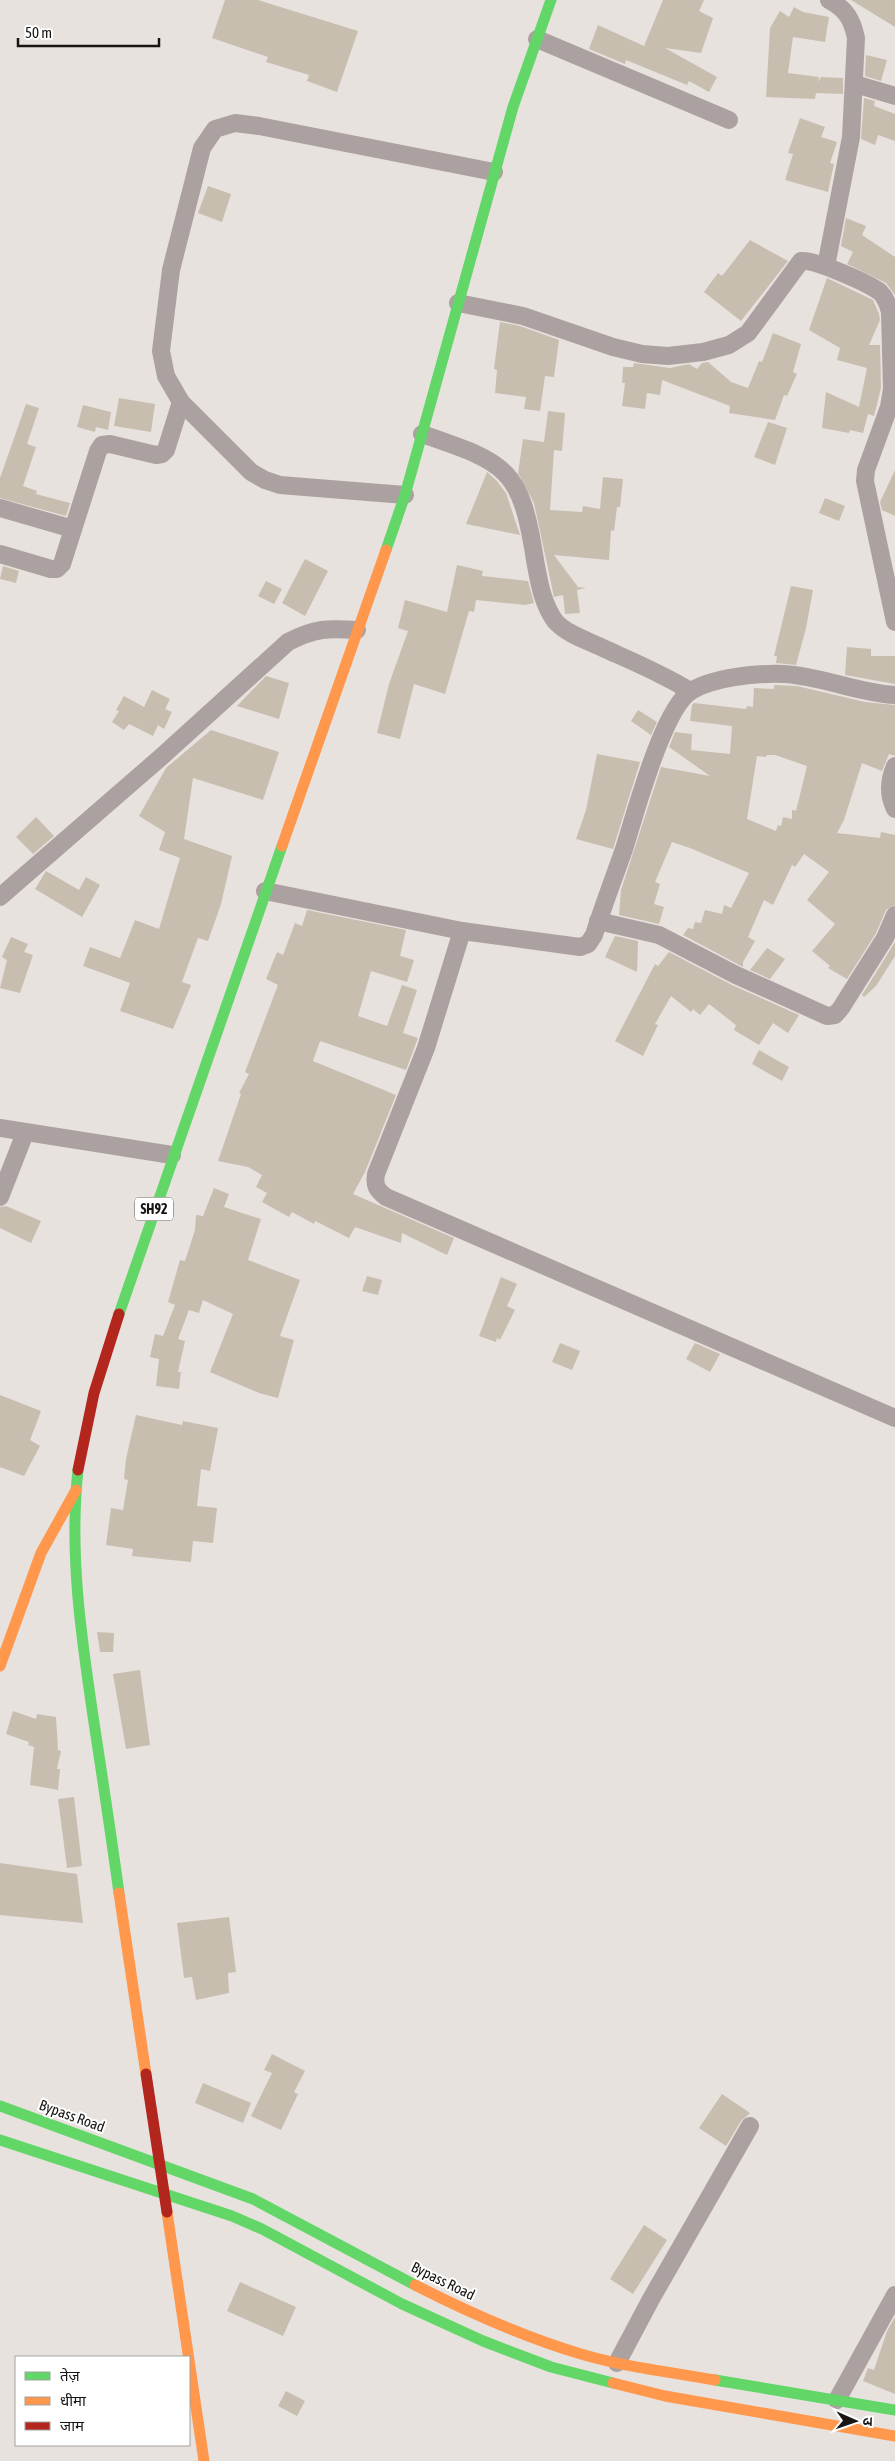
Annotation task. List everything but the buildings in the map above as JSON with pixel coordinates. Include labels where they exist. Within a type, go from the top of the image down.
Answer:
[{"type":"main road","name":"SH92","points":[[189,2356],[85,1662],[77,1590],[76,1490],[88,1424],[101,1372],[172,1155],[405,495],[494,172],[513,108],[551,0]]},
{"type":"main road","points":[[0,1666],[41,1553],[76,1490]]},
{"type":"main road","name":"Bypass Road","points":[[0,2106],[253,2199],[446,2301],[526,2335],[581,2354],[617,2363],[895,2410]]},
{"type":"main road","points":[[0,2140],[165,2195],[202,2205],[262,2229],[402,2304],[483,2341],[551,2367],[664,2396],[895,2436]]},
{"type":"main road","name":"SH92","points":[[190,2366],[204,2461]]},
{"type":"street","points":[[826,266],[851,138],[856,38],[853,22],[839,6],[829,0]]},
{"type":"street","points":[[537,38],[729,120]]},
{"type":"street","points":[[855,84],[895,96]]},
{"type":"street","points":[[405,495],[280,485],[265,480],[244,465],[181,402],[166,376],[161,351],[171,270],[202,148],[215,129],[235,123],[259,126],[494,172]]},
{"type":"street","points":[[458,303],[523,316],[613,347],[642,354],[677,355],[703,352],[729,345],[748,334],[801,261],[809,260],[826,266],[879,291],[888,301],[894,358],[892,390],[889,407],[866,470],[865,481],[895,622]]},
{"type":"street","points":[[0,554],[51,569],[57,569],[62,564],[98,451],[102,445],[110,444],[162,454],[166,450],[181,402]]},
{"type":"street","points":[[422,434],[491,460],[507,473],[520,493],[530,523],[539,582],[546,605],[556,622],[575,635],[672,679],[690,691]]},
{"type":"street","points":[[0,508],[73,529]]},
{"type":"street","points":[[0,897],[160,758],[288,642],[309,631],[325,628],[357,630]]},
{"type":"street","points":[[265,891],[462,931],[580,947],[588,944],[598,921],[653,756],[675,710],[690,691],[712,683],[748,675],[784,674],[809,677],[865,693],[895,695]]},
{"type":"street","points":[[895,766],[890,786],[891,801],[895,809]]},
{"type":"street","points":[[598,921],[659,934],[745,978],[828,1016],[835,1015],[841,1008],[885,938],[895,915]]},
{"type":"street","points":[[462,931],[426,1048],[376,1174],[375,1183],[378,1191],[386,1198],[895,1418]]},
{"type":"street","points":[[0,1128],[172,1155]]},
{"type":"street","points":[[0,1197],[24,1133]]},
{"type":"street","points":[[617,2363],[651,2299],[750,2126]]},
{"type":"street","points":[[836,2400],[895,2295]]},
{"type":"traffic: fast","points":[[386,550],[405,495],[513,107],[551,0]]},
{"type":"traffic: fast","points":[[119,1314],[282,846]]},
{"type":"traffic: fast","points":[[78,1470],[75,1532],[81,1624],[119,1893]]},
{"type":"traffic: fast","points":[[0,2106],[253,2199],[415,2285]]},
{"type":"traffic: fast","points":[[0,2140],[232,2216],[262,2229],[402,2304],[483,2341],[551,2367],[613,2383]]},
{"type":"traffic: fast","points":[[715,2380],[895,2410]]},
{"type":"traffic: slow","points":[[282,846],[386,550]]},
{"type":"traffic: slow","points":[[0,1666],[41,1553],[76,1490]]},
{"type":"traffic: slow","points":[[119,1893],[146,2074]]},
{"type":"traffic: slow","points":[[167,2212],[188,2356]]},
{"type":"traffic: slow","points":[[415,2285],[496,2323],[538,2340],[581,2354],[648,2369],[715,2380]]},
{"type":"traffic: slow","points":[[190,2367],[204,2461]]},
{"type":"traffic: slow","points":[[613,2383],[665,2396],[895,2436]]},
{"type":"traffic: jam","points":[[78,1470],[94,1393],[119,1314]]},
{"type":"traffic: jam","points":[[146,2074],[167,2212]]}]
